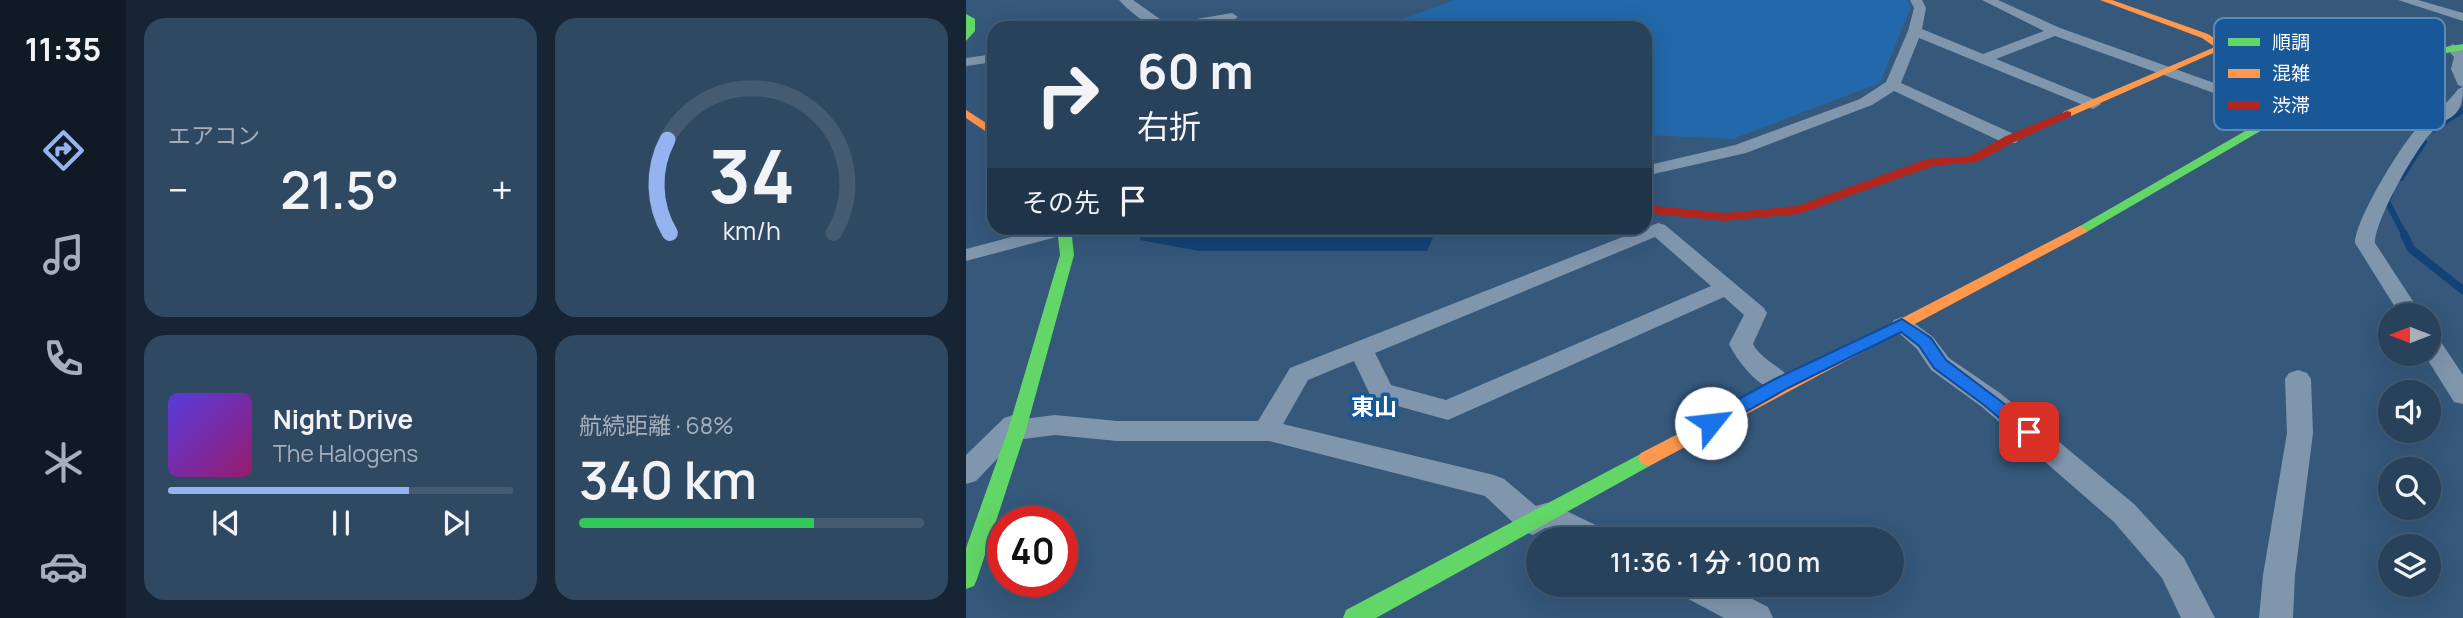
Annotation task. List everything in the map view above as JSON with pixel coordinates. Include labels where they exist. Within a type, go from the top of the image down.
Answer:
[{"type":"street","points":[[1125,0],[1155,21]]},
{"type":"street","points":[[1237,21],[1238,0]]},
{"type":"street","points":[[1652,169],[1740,149],[1866,102],[1893,85],[1915,31],[1920,8],[1916,0]]},
{"type":"street","points":[[1988,0],[2055,31],[2214,87]]},
{"type":"street","points":[[2104,0],[2205,36],[2214,42]]},
{"type":"street","points":[[2411,1],[2463,17]]},
{"type":"street","points":[[966,17],[970,19],[970,31],[966,38]]},
{"type":"street","points":[[1915,31],[2093,104]]},
{"type":"street","points":[[1985,58],[2055,31]]},
{"type":"street","points":[[2458,48],[2461,57],[2458,69],[2463,82]]},
{"type":"street","points":[[1652,210],[1726,217],[1799,210],[1931,162],[1973,159],[2010,139],[2214,51]]},
{"type":"street","points":[[966,62],[987,59]]},
{"type":"street","points":[[1893,85],[2010,139]]},
{"type":"street","points":[[2445,114],[2453,108],[2463,92]]},
{"type":"street","points":[[966,113],[987,128]]},
{"type":"street","points":[[1354,618],[1540,519],[1781,384],[1902,325],[2141,197],[2255,130]]},
{"type":"street","points":[[2403,303],[2365,243],[2365,234],[2373,210],[2424,130]]},
{"type":"street","points":[[1652,231],[1658,229],[1756,313],[1741,344],[1748,357],[1781,384]]},
{"type":"street","points":[[966,255],[1039,235]]},
{"type":"street","points":[[966,579],[1017,425],[1067,255],[1065,235]]},
{"type":"street","points":[[1266,431],[1299,374],[1643,235]]},
{"type":"street","points":[[1361,349],[1381,392],[1448,410],[1726,288]]},
{"type":"street","points":[[1902,325],[1925,342],[1940,364],[1991,400],[2124,513],[2173,568],[2198,618]]},
{"type":"street","points":[[2441,361],[2463,395]]},
{"type":"street","points":[[2276,618],[2279,575],[2300,433],[2298,379]]},
{"type":"street","points":[[966,473],[1017,425],[1055,425],[1117,431],[1266,431],[1494,487],[1540,519],[1562,527]]},
{"type":"street","points":[[1711,597],[1739,614]]},
{"type":"shaded area","points":[[1454,0],[1907,0],[1911,7],[1880,83],[1733,139],[1652,135],[1652,21],[1398,21]]},
{"type":"shaded area","points":[[1141,235],[1434,235],[1427,251],[1199,251],[1140,240]]},
{"type":"waterway","points":[[2445,121],[2463,110]]},
{"type":"waterway","points":[[2401,178],[2424,142]]},
{"type":"waterway","points":[[2390,195],[2387,201],[2404,235]]},
{"type":"waterway","points":[[2404,235],[2411,249],[2463,290]]},
{"type":"traffic: fast","points":[[966,17],[970,19],[970,31],[966,38]]},
{"type":"traffic: fast","points":[[2445,50],[2463,47]]},
{"type":"traffic: fast","points":[[2080,230],[2254,130]]},
{"type":"traffic: fast","points":[[966,579],[1017,430],[1067,255],[1065,235]]},
{"type":"traffic: fast","points":[[1354,618],[1648,458]]},
{"type":"traffic: slow","points":[[2104,0],[2205,36],[2214,42]]},
{"type":"traffic: slow","points":[[2067,114],[2214,50]]},
{"type":"traffic: slow","points":[[966,113],[987,128]]},
{"type":"traffic: slow","points":[[1648,458],[2080,230]]},
{"type":"traffic: jam","points":[[1652,210],[1725,217],[1799,210],[1931,162],[1973,159],[2067,114]]},
{"type":"district","name":"東山","points":[[1374,406]]},
{"type":"route","points":[[1711,423],[1781,384],[1902,325],[1925,342],[1940,364],[1991,400],[2029,432]]}]
